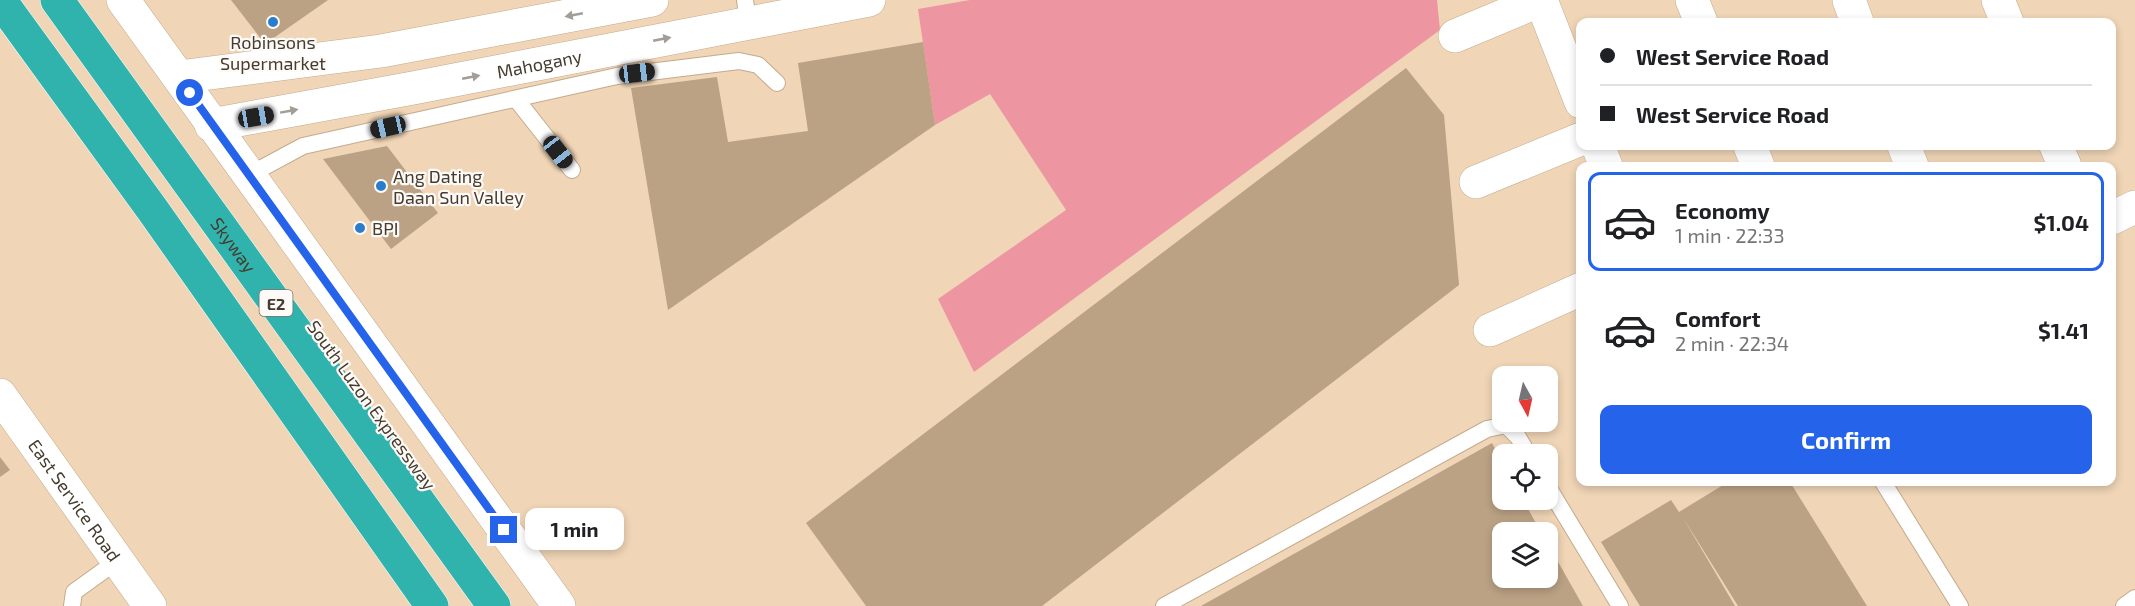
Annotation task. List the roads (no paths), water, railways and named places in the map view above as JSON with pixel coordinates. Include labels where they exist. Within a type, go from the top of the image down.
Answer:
[{"type":"highway","name":"E2","points":[[0,0],[152,209],[432,606]]},
{"type":"highway","name":"Skyway","points":[[57,0],[494,606]]},
{"type":"highway","name":"South Luzon Expressway","points":[[81,0],[516,606]]},
{"type":"highway","points":[[0,24],[141,216],[417,606]]},
{"type":"street","points":[[123,0],[559,606]]},
{"type":"street","points":[[179,77],[381,51],[652,0]]},
{"type":"street","name":"Mahogany","points":[[211,125],[388,93],[762,10],[869,0]]},
{"type":"street","points":[[1455,36],[1541,0],[1576,89]]},
{"type":"street","points":[[1692,0],[1699,18]]},
{"type":"street","points":[[1849,0],[1856,18]]},
{"type":"street","points":[[1998,0],[2005,18]]},
{"type":"street","points":[[381,51],[388,93]]},
{"type":"street","points":[[1476,182],[1576,141]]},
{"type":"street","points":[[2116,217],[2135,207]]},
{"type":"street","points":[[1490,330],[1576,291]]},
{"type":"street","name":"East Service Road","points":[[0,394],[150,606]]},
{"type":"lane","points":[[249,175],[303,146],[617,76],[739,61],[758,65],[777,83]]},
{"type":"lane","points":[[516,99],[572,170]]},
{"type":"lane","points":[[1164,606],[1487,429],[1506,425],[1522,444]]},
{"type":"lane","points":[[1885,486],[1960,606]]},
{"type":"lane","points":[[1558,504],[1620,606]]},
{"type":"lane","points":[[86,606],[73,599],[117,561]]},
{"type":"lane","points":[[2124,606],[2135,598]]},
{"type":"place","name":"Robinsons Supermarket","points":[[273,22]]},
{"type":"place","name":"Ang Dating Daan Sun Valley","points":[[381,186]]},
{"type":"place","name":"BPI","points":[[360,228]]}]
